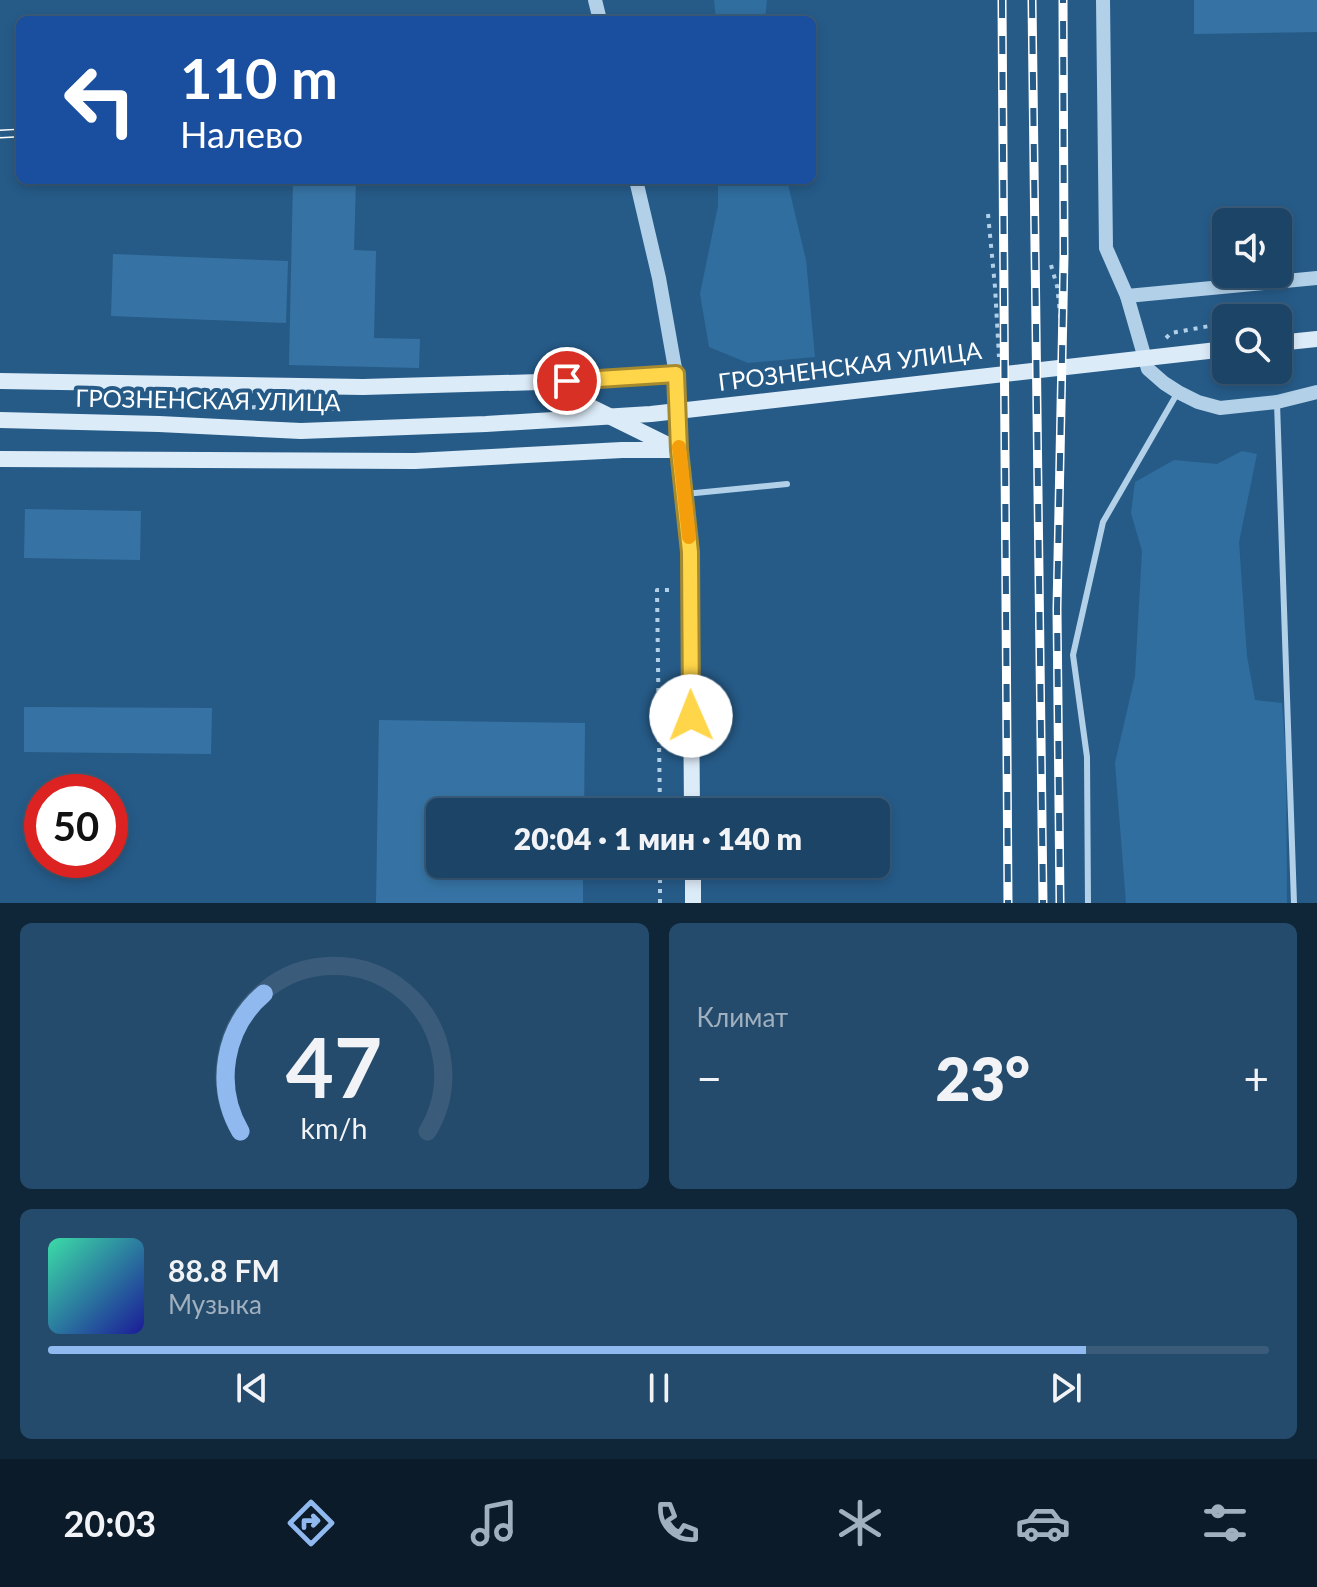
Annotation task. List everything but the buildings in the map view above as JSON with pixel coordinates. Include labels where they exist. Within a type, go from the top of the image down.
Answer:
[{"type":"main road","points":[[1292,342],[1317,339]]},
{"type":"main road","name":"ГРОЗНЕНСКАЯ УЛИЦА","points":[[0,420],[301,431],[501,424],[651,414],[1212,351]]},
{"type":"main road","points":[[0,381],[363,387],[676,374],[679,450],[690,552],[692,798]]},
{"type":"main road","points":[[540,382],[679,450]]},
{"type":"main road","points":[[0,459],[415,461],[679,450]]},
{"type":"main road","points":[[693,878],[693,903]]},
{"type":"street","points":[[1103,0],[1106,248],[1127,296],[1148,369],[1178,392],[1220,408],[1277,402],[1317,392]]},
{"type":"street","points":[[637,184],[659,278],[676,374]]},
{"type":"street","points":[[1127,296],[1317,278]]},
{"type":"lane","points":[[1088,903],[1087,757],[1073,655],[1103,522],[1178,392]]},
{"type":"lane","points":[[1277,402],[1294,903]]},
{"type":"lane","points":[[685,494],[787,484]]},
{"type":"path","points":[[988,214],[999,359]]},
{"type":"path","points":[[1051,265],[1057,286],[1064,352]]},
{"type":"path","points":[[1162,343],[1171,333],[1212,326]]},
{"type":"path","points":[[660,798],[657,590],[674,590]]},
{"type":"path","points":[[660,878],[660,903]]},
{"type":"shaded area","points":[[714,0],[767,0],[765,16],[716,16]]},
{"type":"shaded area","points":[[718,184],[788,184],[806,260],[815,357],[748,363],[709,347],[700,294],[718,206]]},
{"type":"shaded area","points":[[1242,451],[1257,454],[1239,542],[1247,656],[1255,700],[1282,703],[1286,758],[1287,903],[1126,903],[1115,763],[1135,676],[1142,551],[1131,513],[1135,482],[1174,460],[1217,464]]},
{"type":"railway","points":[[1002,0],[1008,903]]},
{"type":"railway","points":[[1032,0],[1043,903]]},
{"type":"railway","points":[[1060,903],[1057,609],[1064,256],[1063,0]]},
{"type":"railway","points":[[0,134],[16,133]]},
{"type":"slow traffic","points":[[679,447],[689,537]]},
{"type":"route","points":[[567,381],[676,374],[679,450],[690,552],[691,716]]}]
